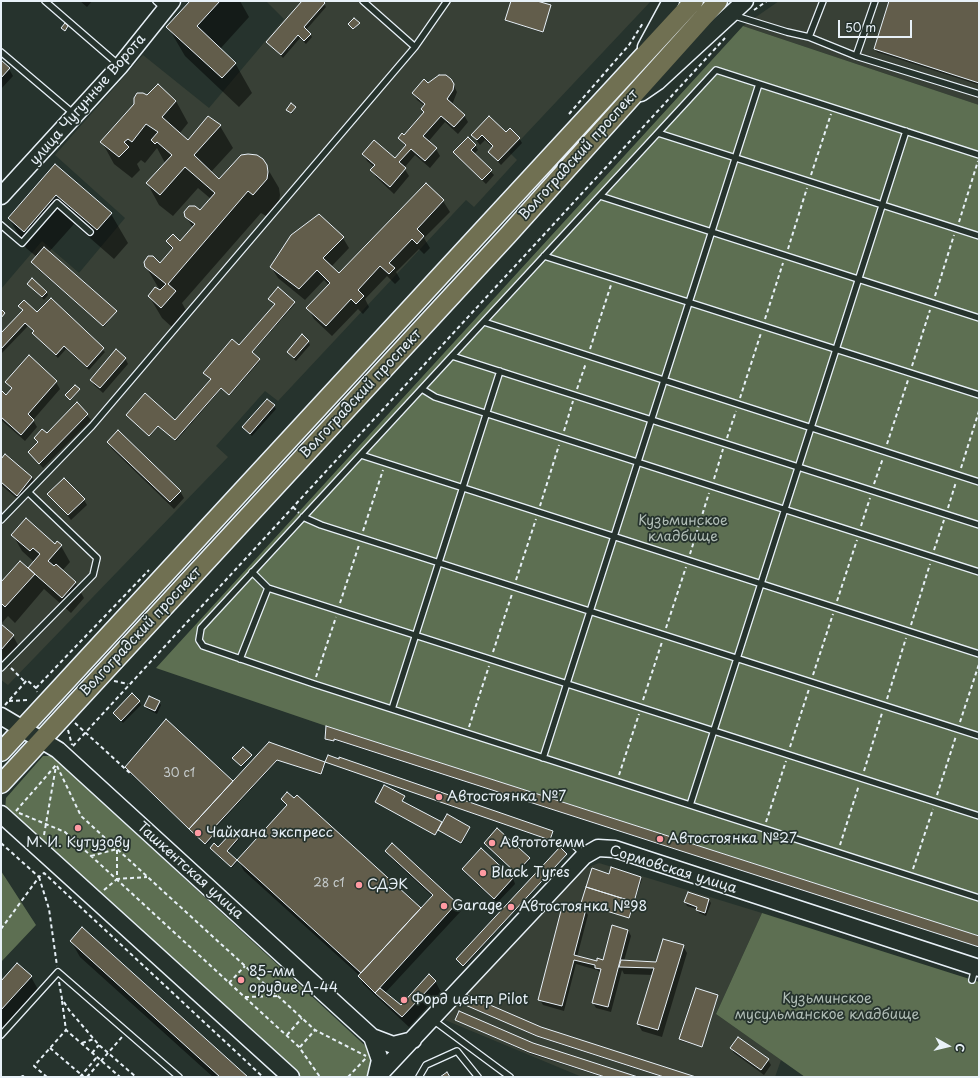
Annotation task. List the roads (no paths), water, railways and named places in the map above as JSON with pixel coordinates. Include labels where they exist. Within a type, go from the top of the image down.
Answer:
[{"type":"main road","points":[[640,58],[671,1]]},
{"type":"main road","name":"Волгоградский проспект","points":[[1,752],[694,1]]},
{"type":"main road","points":[[724,7],[745,1]]},
{"type":"main road","name":"улица Чугунные Ворота","points":[[1,196],[76,116],[120,66],[164,4]]},
{"type":"main road","name":"Волгоградский проспект","points":[[1,784],[391,362],[622,107],[724,7]]},
{"type":"main road","name":"Ташкентская улица","points":[[2,711],[23,728],[58,750],[372,1044],[380,1060],[377,1077]]},
{"type":"main road","points":[[1,814],[291,1077]]},
{"type":"main road","name":"Сормовская улица","points":[[413,1040],[451,1003],[584,856],[598,848],[615,849],[975,971]]},
{"type":"main road","name":"Ташкентская улица","points":[[372,1044],[393,1045],[413,1040]]},
{"type":"main road","name":"Ташкентская улица","points":[[377,1077],[413,1040]]},
{"type":"lane","points":[[45,1],[120,66]]},
{"type":"lane","points":[[363,1],[415,47]]},
{"type":"lane","points":[[2,517],[92,426],[415,47],[447,1]]},
{"type":"lane","points":[[809,37],[823,1]]},
{"type":"lane","points":[[856,56],[875,1]]},
{"type":"lane","points":[[724,7],[787,32],[809,37],[856,56],[979,94]]},
{"type":"lane","points":[[1,52],[76,116]]},
{"type":"lane","points":[[979,154],[716,70],[201,628],[199,640],[203,646],[314,684],[979,898]]},
{"type":"lane","points":[[543,758],[759,84]]},
{"type":"lane","points":[[690,805],[906,131]]},
{"type":"lane","points":[[658,133],[979,236]]},
{"type":"lane","points":[[600,196],[979,318]]},
{"type":"lane","points":[[1,225],[22,243],[57,203],[90,232]]},
{"type":"lane","points":[[544,256],[979,395]]},
{"type":"lane","points":[[484,322],[979,482]]},
{"type":"lane","points":[[452,356],[979,525]]},
{"type":"lane","points":[[392,709],[500,371]]},
{"type":"lane","points":[[422,389],[435,397],[486,414],[979,572]]},
{"type":"lane","points":[[361,455],[385,464],[979,654]]},
{"type":"lane","points":[[1,668],[92,575],[97,558],[28,492]]},
{"type":"lane","points":[[303,517],[361,538],[979,736]]},
{"type":"lane","points":[[252,572],[268,588],[979,816]]},
{"type":"lane","points":[[240,659],[268,588]]},
{"type":"lane","points":[[573,844],[584,856]]},
{"type":"lane","points":[[1,1035],[58,972],[179,1077]]},
{"type":"lane","points":[[432,1020],[510,1077]]},
{"type":"lane","points":[[419,1077],[426,1065],[457,1051],[478,1077]]},
{"type":"lane","points":[[497,1077],[502,1071]]},
{"type":"place","name":"Автостоянка №7","points":[[439,797]]},
{"type":"place","name":"М. И. Кутузову","points":[[78,828]]},
{"type":"place","name":"Чайхана экспресс","points":[[198,833]]},
{"type":"place","name":"Автостоянка №27","points":[[660,839]]},
{"type":"place","name":"Автототемм","points":[[492,843]]},
{"type":"place","name":"Black Tyres","points":[[483,873]]},
{"type":"place","name":"СДЭК","points":[[359,885]]},
{"type":"place","name":"Garage","points":[[444,906]]},
{"type":"place","name":"Автостоянка №98","points":[[511,907]]},
{"type":"place","name":"85-мм орудие Д-44","points":[[241,980]]},
{"type":"place","name":"Форд центр Pilot","points":[[404,1000]]},
{"type":"park label","name":"Кузьминское кладбище","points":[[683,530]]},
{"type":"park label","name":"Кузьминское мусульманское кладбище","points":[[827,1008]]}]
